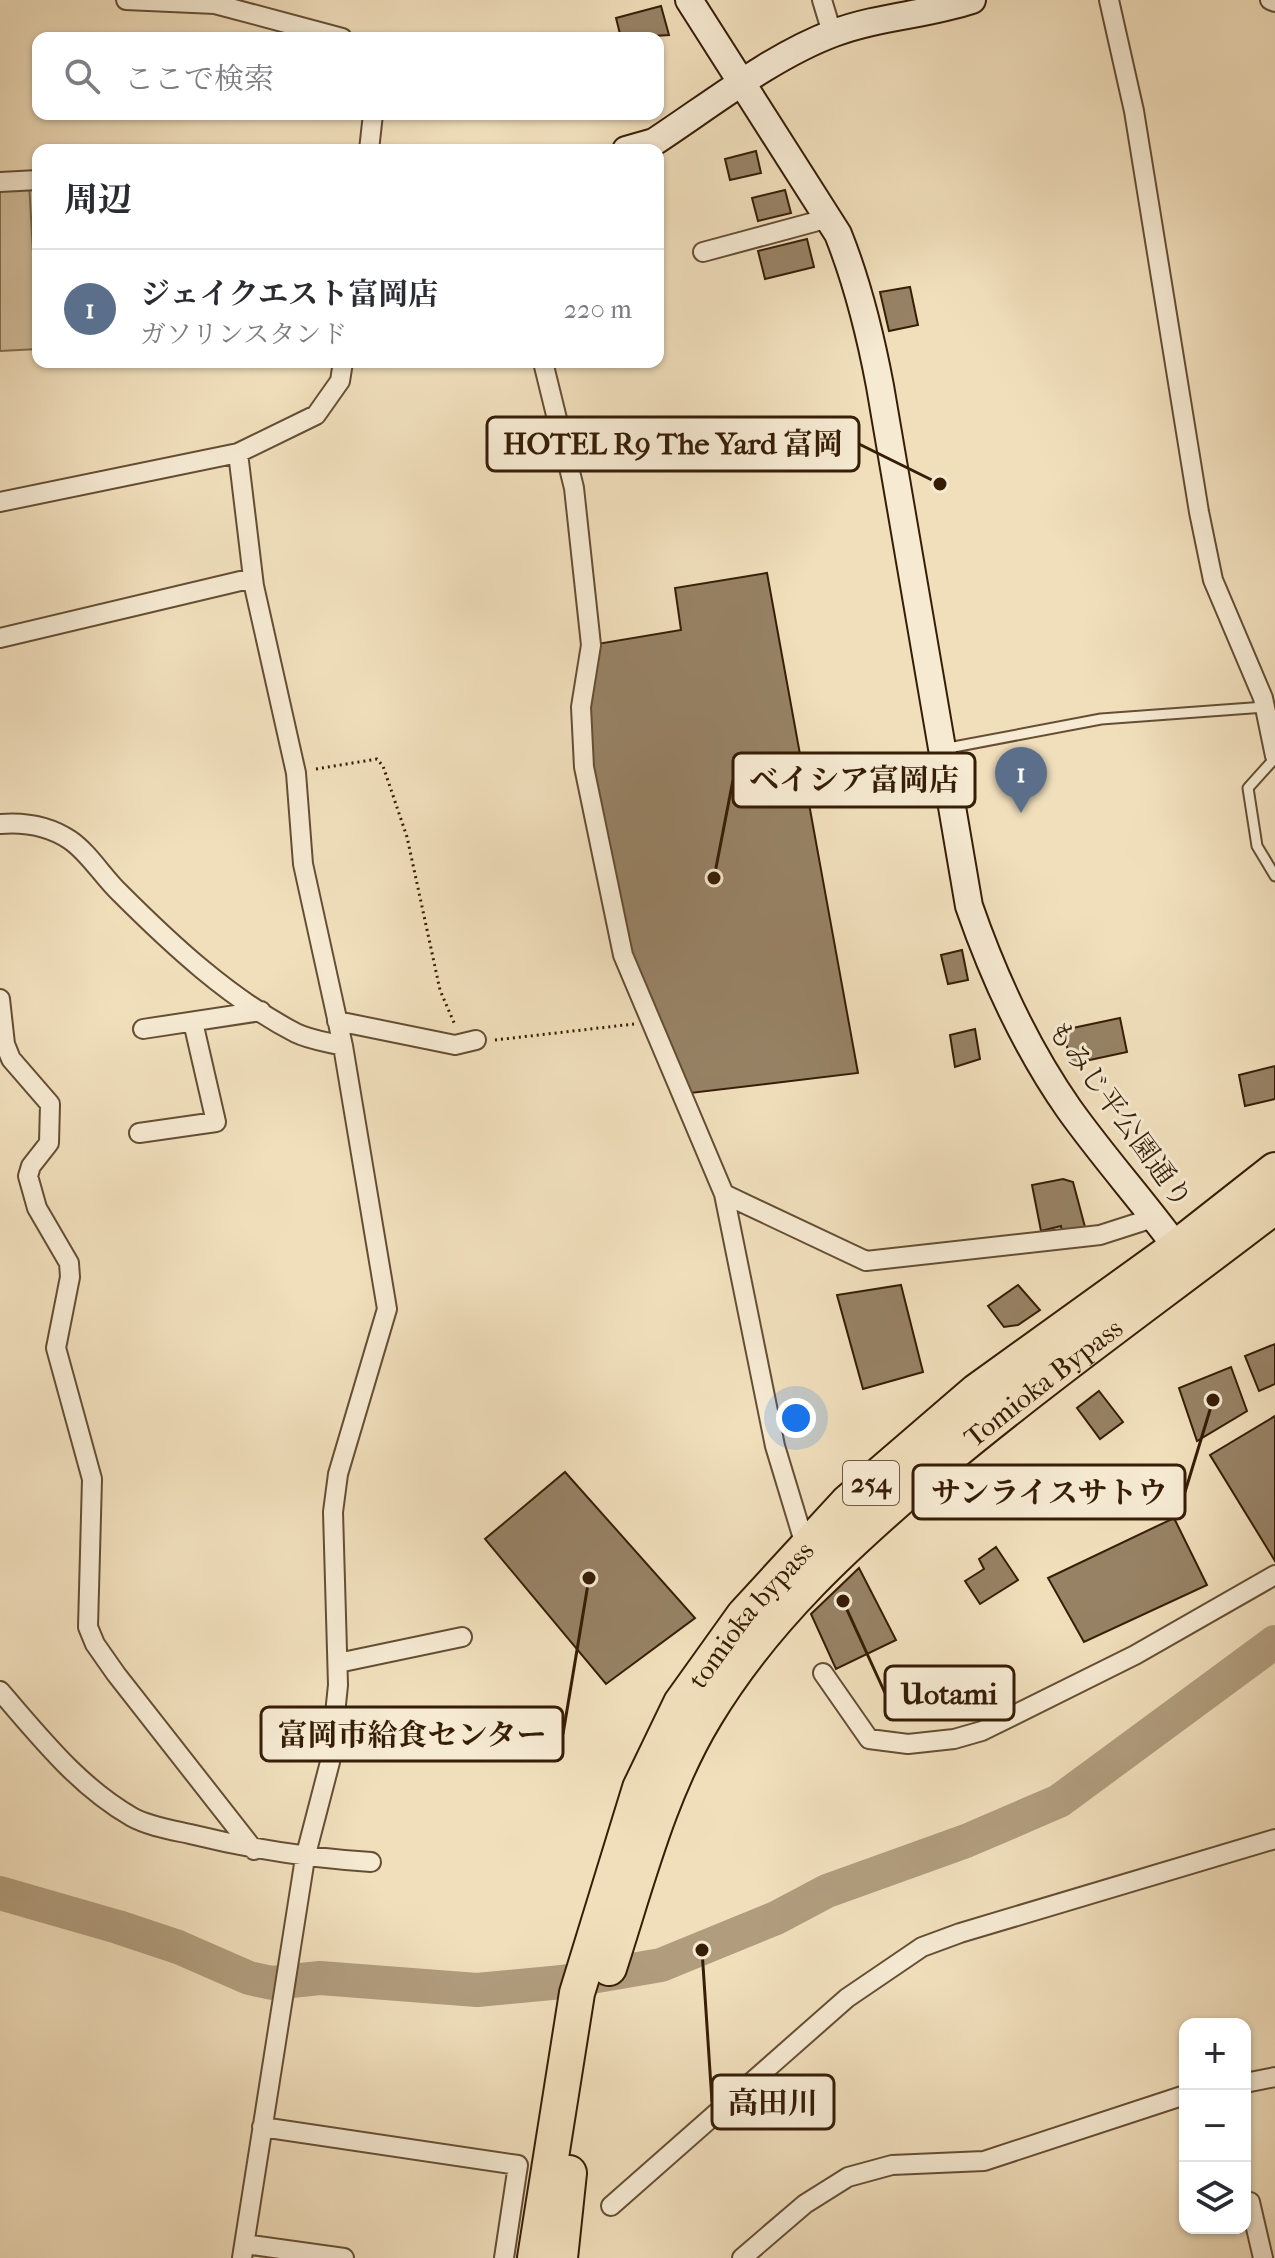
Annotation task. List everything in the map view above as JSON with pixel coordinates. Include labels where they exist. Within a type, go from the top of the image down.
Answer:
[{"type":"highway","name":"tomioka bypass","points":[[1185,1258],[1275,1170]]},
{"type":"highway","name":"tomioka bypass","points":[[560,2258],[559,2162],[577,1993],[651,1794],[681,1703],[744,1615],[805,1545],[847,1503],[977,1391],[1185,1258],[1275,1206]]},
{"type":"highway","name":"Tomioka Bypass","points":[[651,1794],[772,1623],[823,1567],[1185,1258]]},
{"type":"highway","name":"tomioka bypass","points":[[535,2258],[559,2162]]},
{"type":"street","points":[[126,0],[215,4],[320,32]]},
{"type":"street","name":"もみじ平公園通り","points":[[689,0],[829,218],[854,274],[868,323],[969,906],[988,963],[1019,1029],[1068,1107],[1185,1258]]},
{"type":"street","points":[[822,0],[832,33]]},
{"type":"street","points":[[647,144],[832,33],[891,15],[950,7],[972,0]]},
{"type":"street","points":[[1109,0],[1134,111],[1213,580],[1265,707],[1275,757]]},
{"type":"street","points":[[370,144],[372,120]]},
{"type":"street","points":[[0,182],[32,180]]},
{"type":"street","points":[[703,252],[829,218]]},
{"type":"street","points":[[0,502],[238,453],[316,415],[340,381],[342,368]]},
{"type":"street","points":[[544,368],[574,488],[591,645],[581,707],[588,790],[623,955],[648,1021],[666,1055],[724,1194],[775,1446],[805,1545]]},
{"type":"street","points":[[238,453],[253,578],[272,677],[296,773],[303,864],[343,1046],[387,1309],[338,1474],[333,1512],[338,1663],[330,1762],[304,1866],[274,2039],[244,2251],[344,2258]]},
{"type":"street","points":[[0,638],[253,578]]},
{"type":"street","points":[[0,824],[20,823],[48,829],[71,841],[120,893],[192,961],[298,1034],[343,1046]]},
{"type":"street","points":[[0,999],[5,1044],[11,1059],[50,1104],[49,1143],[28,1176],[37,1208],[69,1263],[70,1277],[56,1348],[92,1479],[88,1627],[95,1644],[116,1674],[254,1850]]},
{"type":"street","points":[[143,1029],[261,1011]]},
{"type":"street","points":[[337,1021],[455,1045],[476,1040]]},
{"type":"street","points":[[139,1133],[216,1122],[193,1022]]},
{"type":"street","points":[[724,1194],[866,1261],[1100,1235],[1153,1218]]},
{"type":"street","points":[[823,1673],[869,1739],[908,1744],[954,1739],[982,1731],[1135,1655],[1275,1575]]},
{"type":"street","points":[[338,1663],[462,1637]]},
{"type":"street","points":[[0,1691],[61,1761],[90,1787],[134,1818],[304,1866],[371,1862]]},
{"type":"street","points":[[611,2206],[847,1998],[922,1947],[1275,1839]]},
{"type":"street","points":[[1251,2082],[1275,2077]]},
{"type":"street","points":[[742,2258],[805,2204],[848,2177],[892,2165],[984,2161],[1179,2097]]},
{"type":"street","points":[[262,2127],[518,2165],[504,2258]]},
{"type":"street","points":[[1251,2206],[1263,2258]]},
{"type":"lane","points":[[943,749],[1101,719],[1265,707]]},
{"type":"lane","points":[[1275,757],[1248,788],[1257,846],[1275,876]]},
{"type":"path","points":[[296,773],[377,759],[383,766],[407,837],[440,990],[456,1029],[468,1041],[586,1031],[648,1021]]},
{"type":"shaded area","points":[[29,181],[32,349],[0,351],[0,182]]},
{"type":"building","points":[[661,6],[669,35],[664,35],[664,32],[620,32],[616,18]]},
{"type":"building","points":[[756,151],[761,173],[730,180],[725,159]]},
{"type":"building","points":[[785,190],[791,213],[758,221],[752,198]]},
{"type":"building","points":[[807,239],[814,267],[765,279],[758,251]]},
{"type":"building","points":[[910,287],[918,325],[889,331],[880,292]]},
{"type":"building","points":[[767,573],[858,1073],[682,1094],[623,955],[581,707],[591,645],[681,630],[675,588]]},
{"type":"building","points":[[962,950],[968,980],[948,984],[941,955]]},
{"type":"building","points":[[1120,1018],[1127,1052],[1071,1064],[1063,1030]]},
{"type":"building","points":[[975,1029],[980,1059],[955,1067],[950,1035]]},
{"type":"building","points":[[1275,1066],[1275,1099],[1245,1106],[1239,1075]]},
{"type":"building","points":[[1063,1179],[1073,1182],[1085,1227],[1062,1232],[1061,1226],[1041,1231],[1032,1185]]},
{"type":"building","points":[[901,1285],[923,1372],[863,1389],[837,1295]]},
{"type":"building","points":[[1018,1285],[1040,1310],[1018,1325],[1004,1327],[988,1306]]},
{"type":"building","points":[[1275,1344],[1275,1384],[1259,1391],[1245,1356]]},
{"type":"building","points":[[1231,1367],[1247,1411],[1197,1441],[1179,1388]]},
{"type":"building","points":[[1099,1391],[1123,1422],[1100,1439],[1077,1408]]},
{"type":"building","points":[[1275,1416],[1275,1561],[1210,1455]]},
{"type":"building","points":[[565,1472],[695,1618],[606,1684],[485,1539]]},
{"type":"building","points":[[1174,1518],[1207,1585],[1084,1642],[1048,1578]]},
{"type":"building","points":[[996,1547],[1018,1580],[980,1604],[965,1581],[984,1569],[979,1559]]},
{"type":"building","points":[[859,1568],[896,1640],[836,1669],[811,1614]]},
{"type":"waterway","points":[[0,1893],[118,1927],[178,1947],[249,1978],[272,1983],[320,1978],[477,1990],[562,1982],[661,1965],[776,1918],[827,1891],[966,1841],[1059,1801],[1275,1642]]},
{"type":"place","name":"HOTEL R9 The Yard 富岡","points":[[940,484]]},
{"type":"place","name":"ジェイクエスト富岡店","points":[[1021,813]]},
{"type":"place","name":"ベイシア富岡店","points":[[714,878]]},
{"type":"place","name":"サンライスサトウ","points":[[1213,1400]]},
{"type":"place","name":"富岡市給食センター","points":[[589,1578]]},
{"type":"place","name":"Uotami","points":[[843,1601]]},
{"type":"place","name":"高田川","points":[[702,1950]]}]
